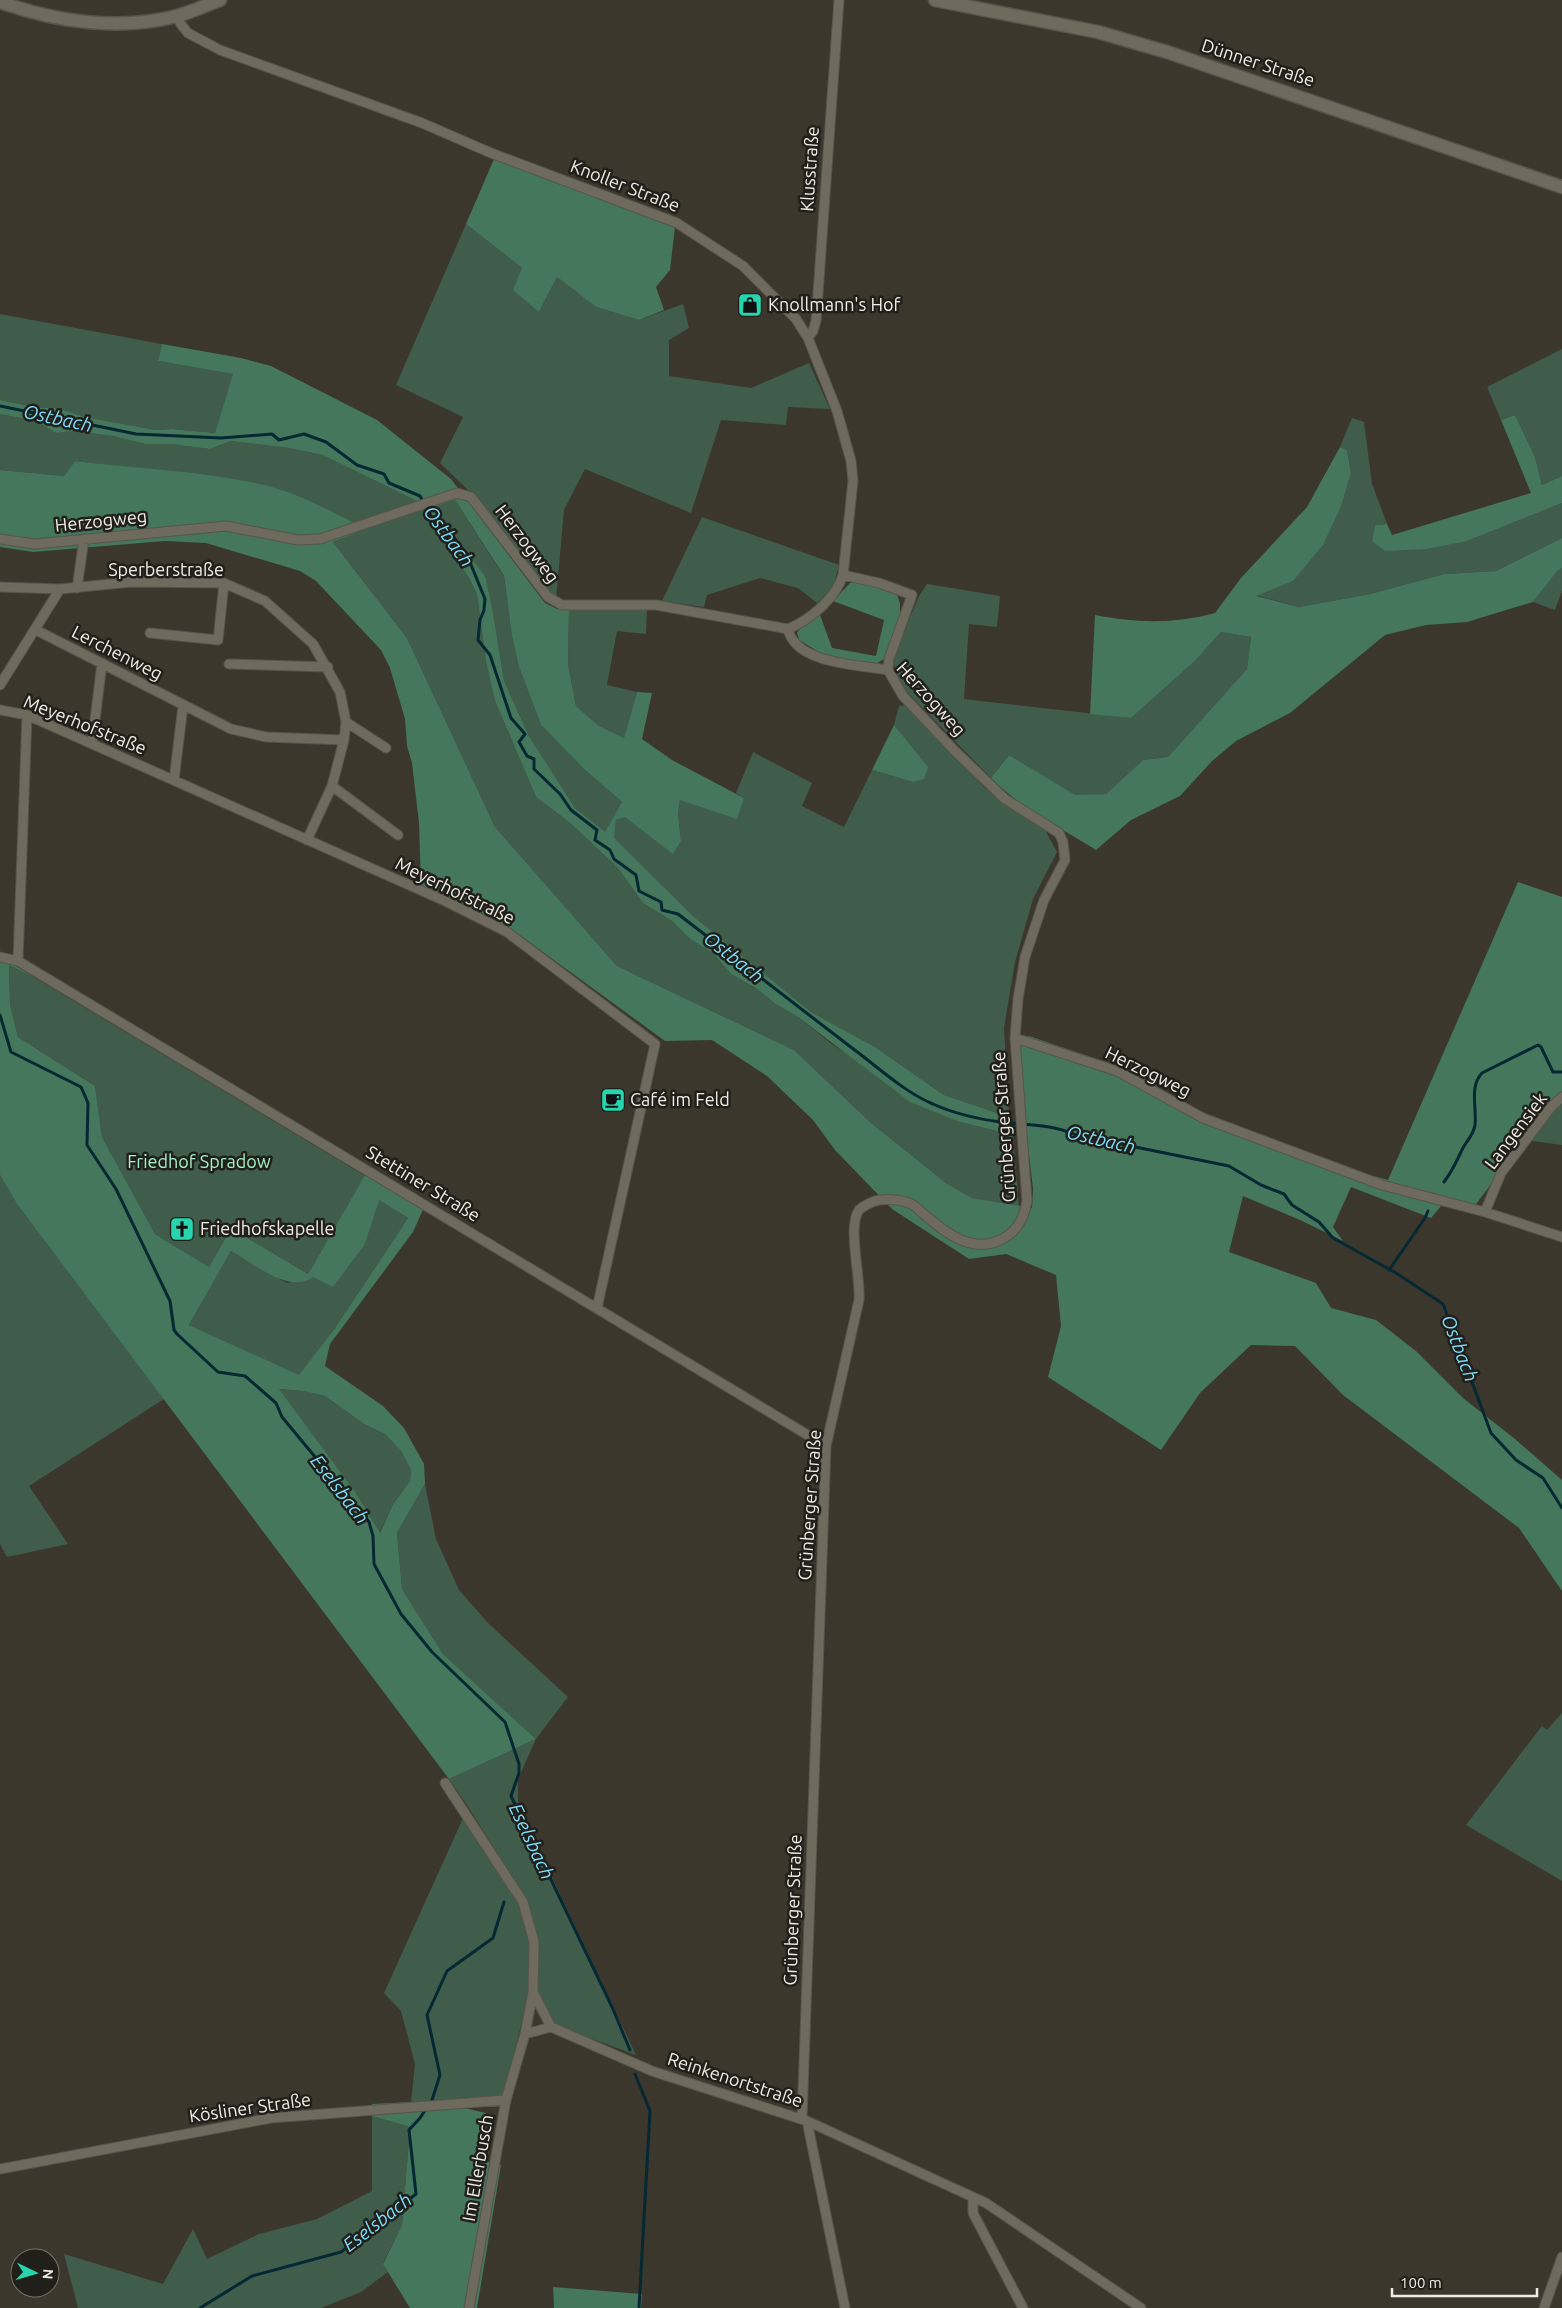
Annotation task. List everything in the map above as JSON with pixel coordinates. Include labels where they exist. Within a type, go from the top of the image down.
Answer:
[{"type":"street","points":[[0,2],[71,21],[110,24],[178,16],[220,0]]},
{"type":"street","name":"Klusstraße","points":[[808,338],[813,332],[816,321],[839,0]]},
{"type":"street","name":"Dünner Straße","points":[[935,0],[1098,32],[1167,52],[1562,187]]},
{"type":"street","name":"Knoller Straße","points":[[178,16],[180,24],[188,32],[220,50],[422,123],[491,153],[677,223],[743,266],[796,319],[808,338],[837,411],[851,461],[853,481],[843,575],[839,586],[830,598],[796,626],[788,629]]},
{"type":"street","name":"Herzogweg","points":[[0,539],[35,544],[226,526],[298,540],[320,539],[451,493],[471,497],[554,603],[562,606],[656,605],[788,629],[794,643],[821,659],[888,670],[903,696],[955,751],[1005,799],[1055,830],[1064,842],[1064,860],[1044,900],[1025,957],[1015,1038],[1117,1071],[1203,1118],[1364,1178],[1485,1212],[1562,1237]]},
{"type":"street","points":[[77,588],[84,539]]},
{"type":"street","points":[[843,575],[879,583],[912,595],[889,659],[888,670]]},
{"type":"street","name":"Sperberstraße","points":[[0,587],[60,590],[131,582],[224,583],[265,601],[313,644],[328,667],[340,692],[346,722],[344,740],[332,786],[307,840]]},
{"type":"street","points":[[150,633],[218,640],[224,583]]},
{"type":"street","points":[[0,685],[60,590]]},
{"type":"street","name":"Lerchenweg","points":[[36,630],[183,706],[244,733],[266,737],[344,740]]},
{"type":"street","points":[[92,744],[102,663]]},
{"type":"street","points":[[229,664],[328,667]]},
{"type":"street","points":[[174,780],[183,706]]},
{"type":"street","name":"Meyerhofstraße","points":[[0,710],[27,715],[445,901],[507,932],[655,1044],[597,1308]]},
{"type":"street","points":[[18,960],[27,715]]},
{"type":"street","points":[[346,722],[386,748]]},
{"type":"street","points":[[332,786],[398,835]]},
{"type":"street","name":"Stettiner Straße","points":[[0,957],[18,960],[826,1446]]},
{"type":"street","name":"Grünberger Straße","points":[[844,2308],[805,2120],[826,1446],[859,1300],[860,1285],[854,1223],[859,1210],[874,1201],[893,1198],[911,1203],[948,1234],[969,1244],[999,1240],[1012,1233],[1024,1218],[1027,1201],[1015,1038]]},
{"type":"street","name":"Langensiek","points":[[1485,1212],[1501,1173],[1551,1107],[1562,1097]]},
{"type":"street","points":[[445,1783],[523,1902],[534,1942],[533,1992],[551,2027],[525,2034]]},
{"type":"street","name":"Im Ellerbusch","points":[[468,2308],[506,2100],[525,2034],[533,1992]]},
{"type":"street","name":"Reinkenortstraße","points":[[551,2027],[652,2071],[805,2120],[986,2203],[1141,2308]]},
{"type":"street","name":"Kösliner Straße","points":[[0,2169],[271,2118],[506,2100]]},
{"type":"street","points":[[973,2197],[973,2213],[1023,2308]]},
{"type":"street","points":[[1544,2308],[1562,2257]]},
{"type":"green space","points":[[494,159],[675,227],[670,270],[656,287],[664,310],[639,320],[596,307],[557,277],[539,312],[513,290],[522,268],[466,224]]},
{"type":"green space","points":[[466,224],[522,268],[539,312],[557,277],[596,307],[639,320],[683,304],[689,328],[669,340],[669,376],[751,388],[809,363],[830,409],[788,407],[786,425],[721,420],[691,513],[585,469],[564,510],[556,600],[473,495],[440,463],[463,417],[396,385]]},
{"type":"green space","points":[[0,314],[162,344],[158,361],[234,374],[215,433],[172,429],[156,430],[85,417],[58,408],[40,408],[0,400]]},
{"type":"green space","points":[[162,344],[241,358],[271,366],[377,420],[451,479],[545,603],[557,609],[569,609],[568,664],[576,706],[599,726],[624,738],[637,692],[652,693],[642,739],[672,760],[744,798],[737,819],[680,800],[678,814],[681,841],[673,854],[625,817],[616,820],[614,838],[692,915],[811,1012],[875,1047],[944,1095],[1009,1117],[1013,1135],[960,1122],[910,1102],[798,1017],[731,974],[713,953],[690,939],[672,921],[643,903],[617,867],[569,822],[536,797],[495,701],[486,662],[477,594],[469,578],[415,500],[323,455],[289,448],[231,441],[210,449],[170,444],[145,444],[113,436],[72,431],[56,433],[36,421],[0,414],[0,400],[40,408],[58,408],[85,417],[156,430],[172,429],[215,433],[233,374],[158,361]],"holes":[[[455,500],[504,576],[512,637],[519,667],[541,725],[585,770],[622,802],[605,832],[575,808],[529,736],[504,681],[485,576],[432,508]]]},
{"type":"green space","points":[[1562,349],[1562,476],[1542,485],[1535,457],[1515,415],[1501,420],[1487,387]]},
{"type":"green space","points":[[0,414],[36,421],[56,433],[72,431],[113,436],[145,444],[170,444],[210,449],[231,441],[289,448],[324,455],[415,500],[469,578],[477,594],[486,662],[495,701],[536,797],[569,822],[617,867],[643,903],[672,921],[690,939],[713,953],[731,974],[798,1017],[833,1045],[960,1122],[1013,1135],[1019,1207],[972,1198],[946,1183],[870,1122],[794,1050],[617,966],[495,827],[407,638],[333,542],[365,529],[317,505],[273,488],[220,478],[75,461],[64,476],[0,470]]},
{"type":"green space","points":[[1515,415],[1535,457],[1542,485],[1562,476],[1562,503],[1467,541],[1426,549],[1385,551],[1372,541],[1375,525],[1387,524],[1392,535],[1531,493],[1501,420]]},
{"type":"green space","points":[[1352,418],[1364,422],[1372,484],[1387,524],[1375,525],[1372,541],[1467,541],[1562,503],[1562,538],[1496,571],[1444,574],[1370,594],[1299,607],[1255,595],[1293,581],[1342,504],[1351,473],[1347,450],[1340,447]]},
{"type":"green space","points":[[1340,447],[1347,450],[1351,473],[1342,504],[1323,545],[1293,581],[1256,596],[1299,607],[1370,594],[1444,574],[1496,571],[1562,538],[1562,568],[1557,571],[1533,602],[1467,622],[1426,625],[1385,635],[1290,713],[1236,741],[1212,761],[1180,796],[1131,820],[1096,850],[1028,808],[991,778],[1009,755],[1075,795],[1106,794],[1143,760],[1168,757],[1247,669],[1251,637],[1221,632],[1195,661],[1131,718],[1090,714],[1095,615],[1126,620],[1170,621],[1215,613],[1241,578],[1307,507]]},
{"type":"green space","points":[[75,461],[223,477],[272,487],[308,500],[366,529],[333,542],[407,638],[495,827],[617,966],[794,1050],[870,1122],[946,1183],[972,1198],[1032,1208],[1033,1188],[1024,1115],[1020,1047],[1029,1036],[1129,1070],[1205,1115],[1356,1171],[1388,1180],[1518,882],[1562,897],[1562,1094],[1557,1097],[1473,1208],[1442,1205],[1431,1218],[1351,1187],[1333,1227],[1343,1241],[1300,1220],[1243,1196],[1229,1252],[1316,1283],[1331,1308],[1376,1320],[1416,1351],[1463,1398],[1515,1439],[1562,1480],[1562,1591],[1519,1528],[1343,1395],[1295,1346],[1251,1345],[1200,1393],[1161,1450],[1048,1377],[1061,1326],[1056,1275],[1006,1254],[969,1259],[892,1209],[835,1150],[813,1120],[767,1076],[712,1040],[665,1041],[510,928],[421,886],[419,823],[412,763],[407,746],[405,719],[390,668],[381,650],[316,581],[300,571],[206,543],[165,541],[33,552],[0,547],[0,470],[64,476]]},
{"type":"green space","points":[[455,500],[504,577],[512,637],[519,667],[541,725],[585,770],[622,802],[605,833],[575,808],[529,736],[504,681],[493,612],[432,508]]},
{"type":"green space","points":[[702,517],[839,565],[833,588],[817,603],[798,588],[760,578],[707,595],[704,607],[662,601]]},
{"type":"green space","points":[[1562,568],[1562,591],[1555,610],[1533,602],[1557,570]]},
{"type":"green space","points":[[856,581],[878,586],[897,594],[900,604],[900,614],[884,659],[874,665],[827,657],[799,640],[797,632],[819,612],[832,648],[876,656],[884,620],[833,601],[850,583]]},
{"type":"green space","points":[[927,584],[1000,596],[997,627],[969,624],[964,699],[1131,718],[1195,661],[1221,632],[1251,637],[1247,669],[1168,757],[1143,760],[1106,794],[1075,796],[1009,755],[991,778],[898,683],[893,658],[919,596]]},
{"type":"green space","points":[[569,609],[647,609],[646,634],[617,631],[607,685],[637,692],[624,739],[599,726],[576,706],[568,664]]},
{"type":"green space","points":[[906,705],[985,788],[1045,830],[1057,852],[1033,899],[1015,962],[1004,1028],[1009,1117],[944,1095],[875,1047],[811,1012],[692,915],[613,838],[616,820],[625,817],[681,841],[678,814],[680,800],[744,798],[736,793],[753,752],[812,783],[802,806],[844,827],[872,770],[913,782],[908,744],[894,725],[899,706]]},
{"type":"green space","points":[[894,725],[928,767],[924,779],[913,782],[872,770]]},
{"type":"green space","points":[[0,962],[14,965],[37,979],[9,965],[10,1004],[18,1037],[95,1086],[102,1137],[155,1234],[209,1267],[231,1228],[308,1274],[368,1170],[426,1203],[413,1232],[330,1344],[325,1366],[383,1406],[404,1428],[424,1464],[425,1484],[397,1533],[402,1589],[443,1654],[536,1739],[449,1779],[17,1204],[0,1175]],"holes":[[[379,1200],[408,1218],[335,1328],[299,1375],[189,1325],[231,1251],[283,1280],[304,1282],[313,1277],[333,1287],[365,1244]],[[279,1389],[303,1391],[325,1396],[364,1424],[385,1434],[401,1451],[411,1470],[410,1481],[393,1504],[380,1533],[355,1492]]]},
{"type":"green space","name":"Friedhof Spradow","points":[[9,965],[37,979],[365,1176],[308,1274],[231,1228],[209,1267],[155,1234],[102,1137],[95,1086],[18,1037],[10,1004]]},
{"type":"green space","points":[[1562,1094],[1562,1145],[1525,1140]]},
{"type":"green space","points":[[0,1175],[17,1204],[164,1399],[29,1486],[68,1544],[7,1557],[0,1544]]},
{"type":"green space","points":[[378,1199],[408,1218],[335,1328],[299,1376],[189,1325],[231,1251],[287,1283],[313,1277],[365,1244]]},
{"type":"green space","points":[[278,1389],[303,1391],[325,1396],[364,1424],[385,1434],[401,1451],[411,1470],[410,1481],[393,1504],[379,1534],[354,1492]]},
{"type":"green space","points":[[425,1484],[436,1539],[459,1590],[488,1623],[568,1697],[536,1739],[443,1654],[402,1589],[397,1533]]},
{"type":"green space","points":[[1562,1713],[1562,1881],[1466,1825],[1542,1726],[1547,1730]]},
{"type":"green space","points":[[536,1739],[518,1779],[518,1805],[636,2055],[554,2025],[538,1991],[537,1942],[527,1901],[449,1779]]},
{"type":"green space","points":[[464,1816],[520,1904],[529,1941],[529,1992],[504,2096],[438,2102],[411,2102],[415,2064],[401,2011],[384,1993]]},
{"type":"green space","points":[[438,2102],[486,2113],[484,2161],[501,2165],[477,2308],[410,2308],[383,2264],[402,2225],[410,2127],[372,2116],[372,2104]]},
{"type":"green space","points":[[372,2116],[410,2127],[402,2225],[383,2263],[388,2272],[361,2292],[321,2308],[78,2308],[64,2254],[163,2284],[193,2229],[207,2259],[259,2234],[317,2219],[372,2191]]},
{"type":"green space","points":[[553,2287],[642,2294],[641,2308],[554,2308]]},
{"type":"waterway","name":"Ostbach","points":[[0,406],[136,434],[221,438],[272,434],[279,440],[304,434],[326,442],[357,465],[384,474],[389,483],[420,496],[431,516],[449,531],[467,555],[485,599],[478,640],[490,655],[511,718],[525,734],[519,742],[527,756],[534,759],[534,769],[560,794],[571,810],[597,830],[595,840],[610,850],[614,859],[636,875],[639,891],[661,902],[662,910],[678,914],[891,1079],[922,1099],[950,1111],[979,1118],[1051,1127],[1076,1135],[1229,1166],[1261,1185],[1284,1194],[1292,1205],[1319,1222],[1333,1238],[1396,1273],[1443,1304],[1491,1433],[1516,1460],[1543,1478],[1562,1508]]},
{"type":"waterway","name":"Eselsbach","points":[[0,1015],[11,1052],[81,1087],[88,1103],[87,1145],[116,1189],[170,1301],[174,1330],[218,1372],[245,1376],[276,1403],[282,1417],[369,1522],[373,1536],[374,1564],[401,1614],[432,1652],[505,1722],[519,1764],[519,1773],[511,1796],[613,2009],[630,2050]]},
{"type":"waterway","points":[[1444,1182],[1474,1129],[1474,1098],[1476,1084],[1482,1073],[1538,1045],[1541,1047],[1553,1072],[1562,1072]]},
{"type":"waterway","points":[[1389,1270],[1428,1211]]},
{"type":"waterway","name":"Eselsbach","points":[[200,2308],[252,2276],[341,2252],[416,2194],[409,2130],[432,2100],[440,2075],[427,2015],[447,1971],[493,1938],[504,1902]]},
{"type":"waterway","name":"Eselsbach","points":[[635,2074],[650,2111],[639,2308]]},
{"type":"place","name":"Knollmann's Hof","points":[[750,305]]},
{"type":"place","name":"Café im Feld","points":[[613,1100]]},
{"type":"place","name":"Friedhofskapelle","points":[[182,1229]]}]
